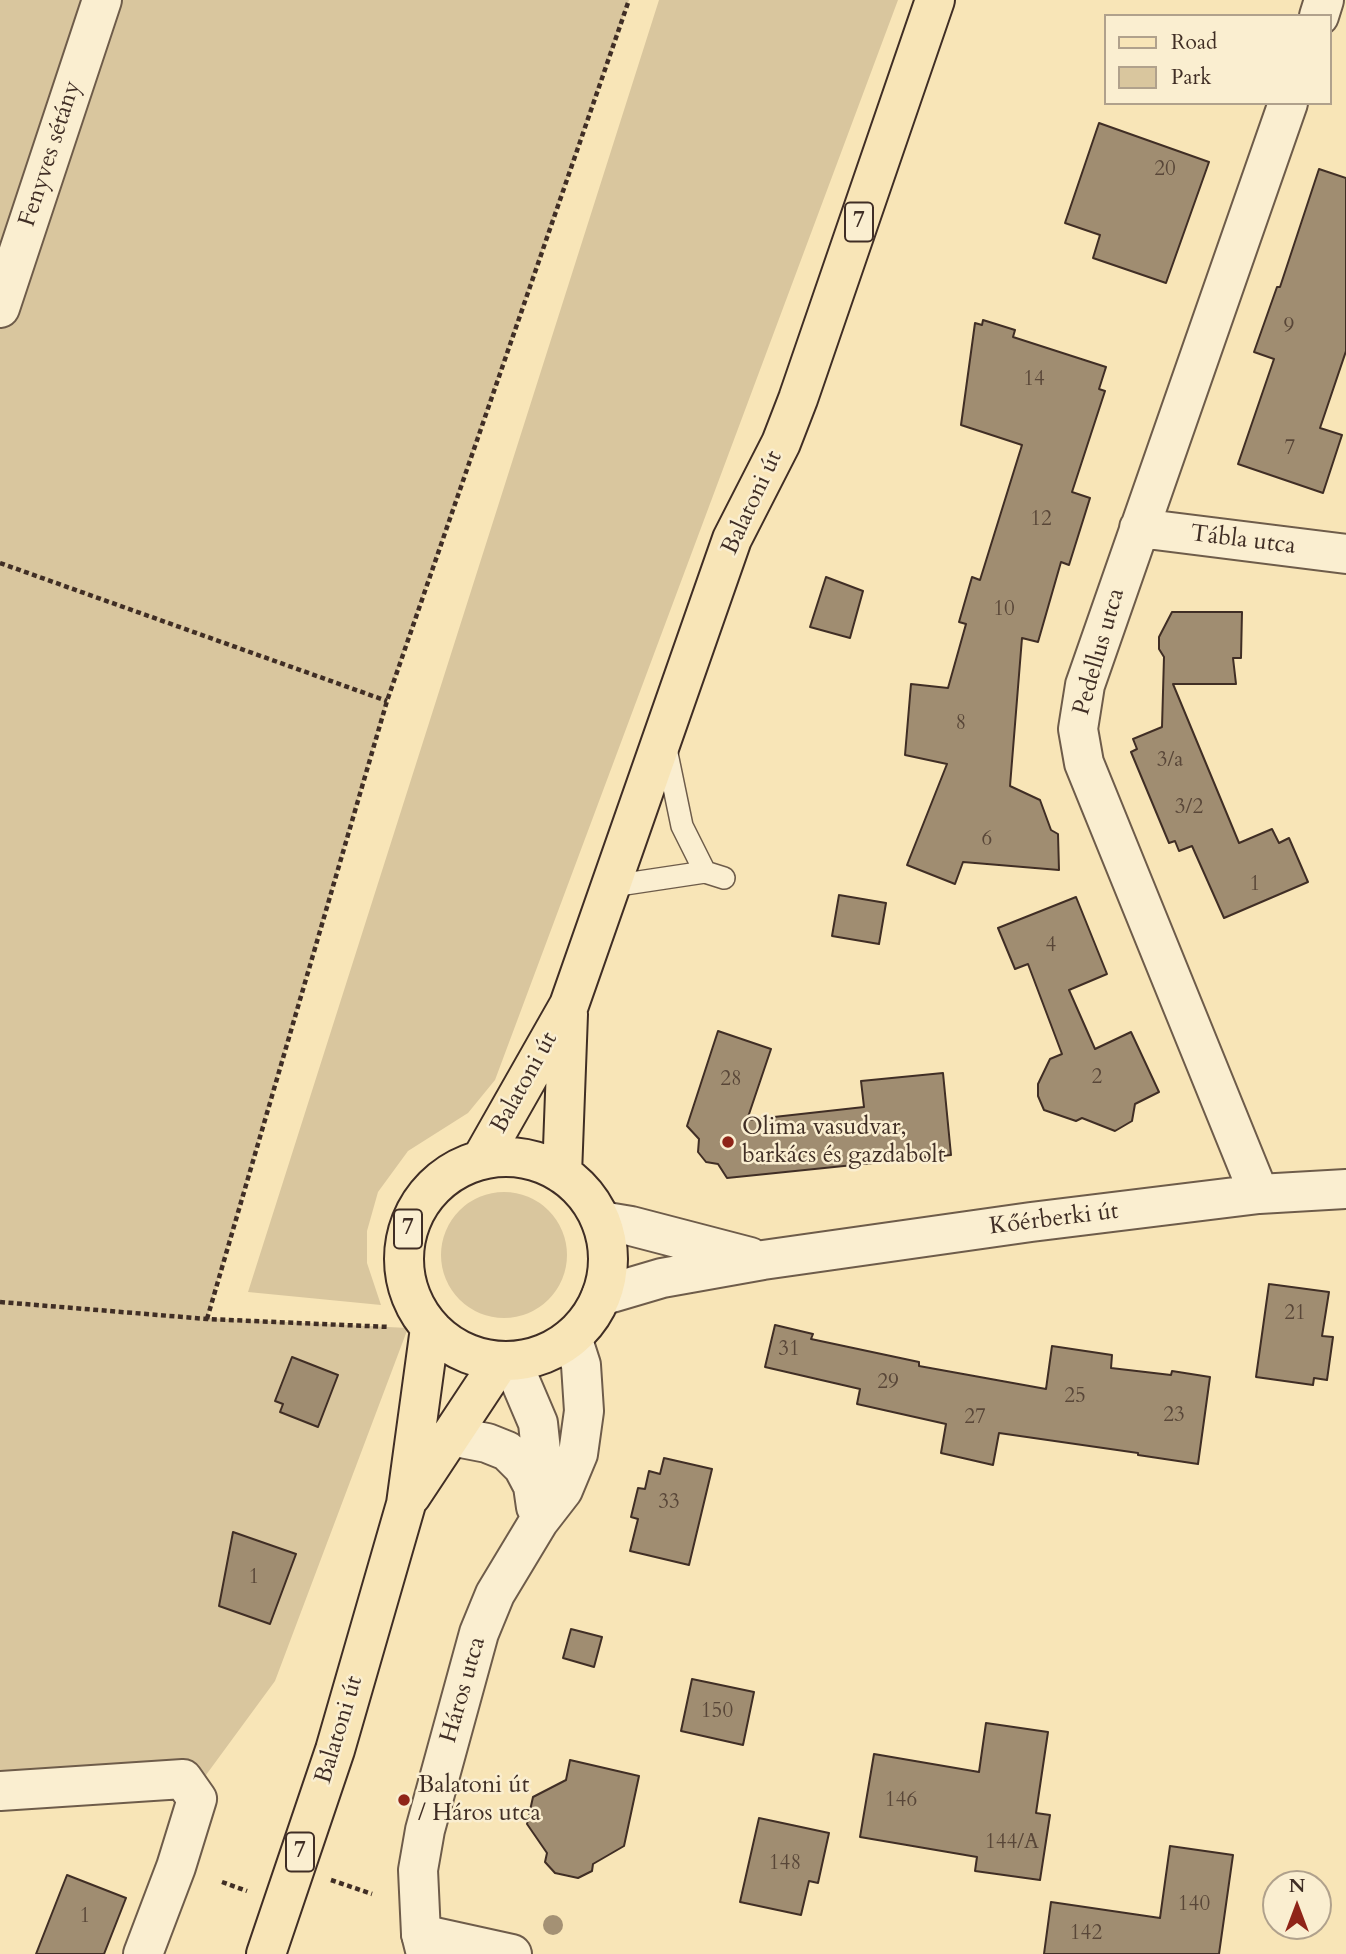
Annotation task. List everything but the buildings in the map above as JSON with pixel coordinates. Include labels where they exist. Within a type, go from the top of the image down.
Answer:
[{"type":"main road","name":"Balatoni út","points":[[481,1160],[569,1005],[732,539],[780,443],[798,399],[935,0]]},
{"type":"main road","name":"Balatoni út","points":[[562,1174],[569,1005]]},
{"type":"main road","name":"7","points":[[502,1157],[523,1158],[562,1174],[585,1194],[601,1221],[607,1246],[607,1271],[601,1296],[589,1319],[572,1337],[550,1351],[505,1362],[464,1353],[413,1328],[418,1311],[409,1292],[404,1271],[407,1230],[416,1210],[436,1185],[461,1167],[502,1157]]},
{"type":"main road","name":"Balatoni út","points":[[266,1954],[335,1750],[406,1504],[413,1328]]},
{"type":"main road","name":"Balatoni út","points":[[406,1504],[505,1362]]},
{"type":"street","name":"Fenyves sétány","points":[[0,308],[102,0]]},
{"type":"street","name":"Pedellus utca","points":[[1259,1194],[1084,763],[1079,729],[1085,685],[1287,105]]},
{"type":"street","name":"Tábla utca","points":[[1139,528],[1346,554]]},
{"type":"street","name":"Kőérberki út","points":[[601,1296],[662,1278],[763,1260],[1259,1194],[1346,1189]]},
{"type":"street","name":"Kőérberki út","points":[[601,1221],[631,1226],[763,1260]]},
{"type":"street","name":"Háros utca","points":[[424,1944],[418,1870],[425,1830],[479,1633],[495,1594],[538,1521],[563,1490],[578,1454],[584,1411],[581,1365],[572,1337]]},
{"type":"street","name":"Háros utca","points":[[505,1362],[538,1423],[544,1488],[538,1521]]},
{"type":"street","points":[[451,1436],[487,1443],[507,1451],[523,1467],[533,1486],[538,1521]]},
{"type":"street","points":[[0,1791],[183,1779],[197,1799],[176,1867],[143,1954]]},
{"type":"street","points":[[424,1944],[512,1954]]},
{"type":"lane","points":[[612,886],[715,875],[682,826],[664,738]]},
{"type":"path","points":[[207,1319],[387,701],[629,0]]},
{"type":"path","points":[[0,563],[387,701]]},
{"type":"path","points":[[0,1302],[207,1319],[413,1328]]},
{"type":"path","points":[[330,1880],[372,1894]]},
{"type":"path","points":[[222,1882],[253,1893]]},
{"type":"green space","points":[[0,0],[629,0],[387,701],[207,1318],[408,1328],[275,1681],[206,1775],[183,1779],[0,1791]]},
{"type":"green space","points":[[659,0],[898,0],[495,1080],[468,1113],[408,1151],[378,1192],[367,1231],[367,1263],[381,1305],[248,1292]]},
{"type":"green space","points":[[504,1192],[528,1197],[549,1210],[562,1231],[567,1255],[562,1279],[549,1300],[528,1313],[504,1318],[480,1313],[459,1300],[446,1279],[441,1255],[446,1231],[459,1210],[480,1197]]},
{"type":"place","name":"Olima vasudvar, barkács és gazdabolt","points":[[728,1142]]},
{"type":"place","name":"Balatoni út / Háros utca","points":[[404,1800]]}]
